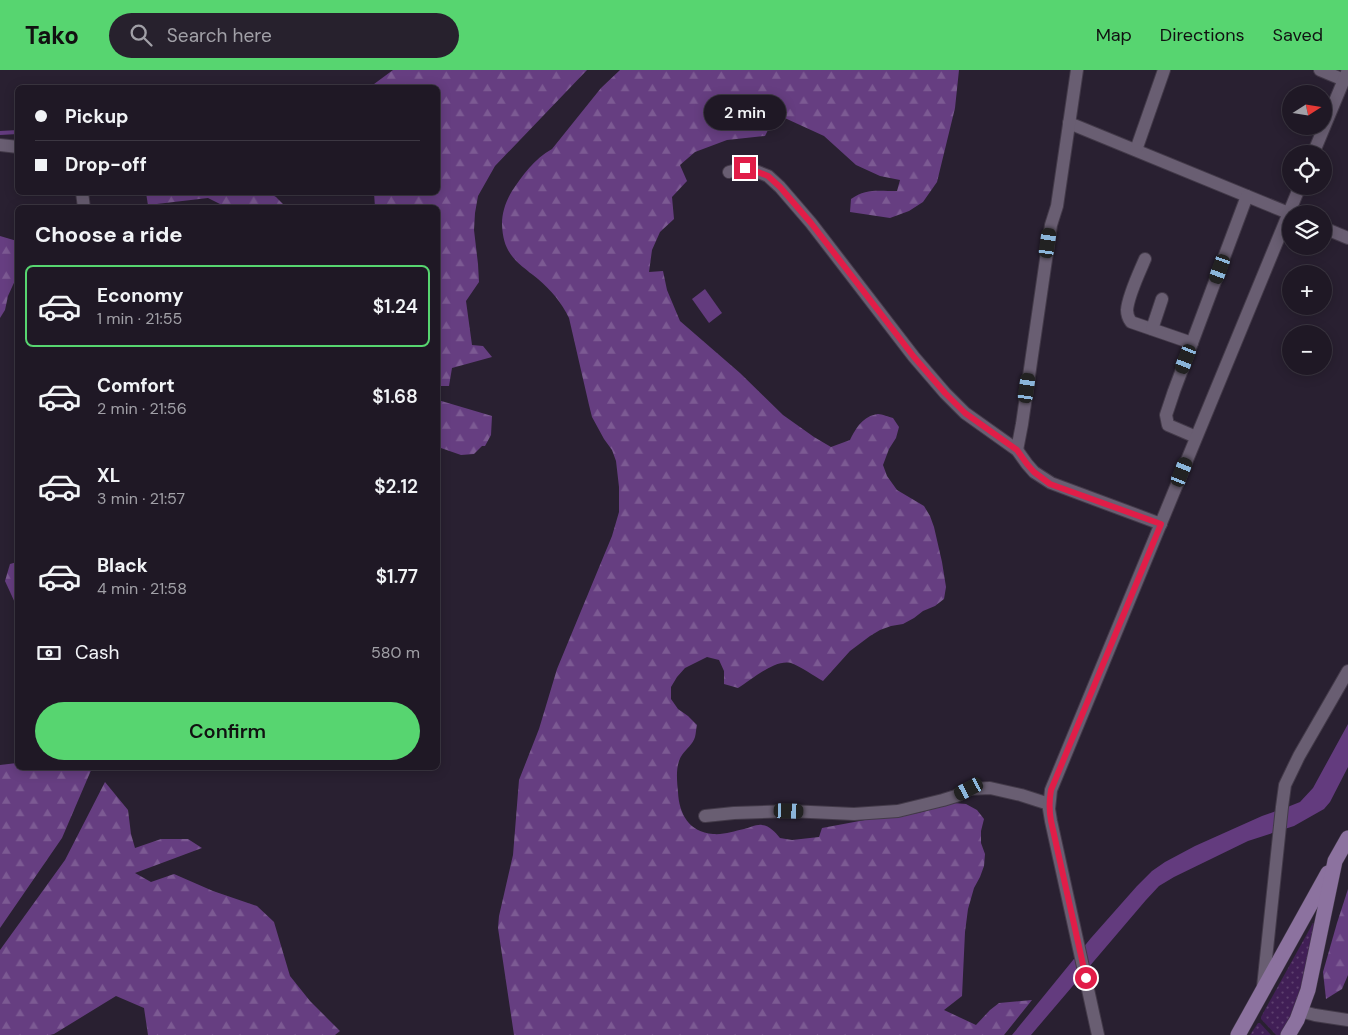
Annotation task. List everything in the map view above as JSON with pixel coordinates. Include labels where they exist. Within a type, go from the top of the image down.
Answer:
[{"type":"main road","points":[[1238,1035],[1348,838]]},
{"type":"main road","points":[[1288,1035],[1297,1020],[1308,990],[1335,861]]},
{"type":"street","points":[[1017,450],[1051,225],[1057,206],[1077,70]]},
{"type":"street","points":[[1136,150],[1164,70]]},
{"type":"street","points":[[1317,145],[1346,75],[1320,70]]},
{"type":"street","points":[[1069,123],[1282,211]]},
{"type":"street","points":[[0,145],[15,147]]},
{"type":"street","points":[[729,172],[745,168],[753,170],[768,176],[780,187],[811,223],[914,357],[945,393],[965,413],[1017,450],[1034,472],[1050,484],[1161,524]]},
{"type":"street","points":[[1196,438],[1168,425],[1166,416],[1247,196]]},
{"type":"street","points":[[1332,231],[1348,238]]},
{"type":"street","points":[[1098,1035],[1051,821],[1049,804],[1051,790],[1282,233]]},
{"type":"street","points":[[1145,259],[1128,302],[1128,317],[1131,322],[1192,343]]},
{"type":"street","points":[[1152,329],[1162,298]]},
{"type":"street","points":[[1262,992],[1285,786],[1299,756],[1348,671]]},
{"type":"street","points":[[705,816],[789,811],[854,814],[898,810],[956,796],[969,789],[990,788],[1049,804]]},
{"type":"street","points":[[1300,1011],[1315,1016],[1348,1020]]},
{"type":"shaded area","points":[[705,289],[722,313],[709,323],[692,299]]},
{"type":"shaded area","points":[[1348,724],[1348,767],[1330,802],[1324,809],[1294,826],[1248,841],[1159,886],[1031,1035],[1012,1035],[1091,938],[1152,871],[1195,846],[1262,816],[1300,802],[1313,788]]},
{"type":"shaded area","points":[[1313,923],[1315,925],[1301,989],[1293,1013],[1282,1035],[1276,1035],[1261,1017]]},
{"type":"shaded area","points":[[1258,1023],[1260,1023],[1271,1035],[1250,1035]]},
{"type":"green space","points":[[393,70],[587,70],[495,166],[478,196],[474,230],[479,282],[466,301],[472,345],[483,346],[492,357],[452,368],[449,386],[440,386],[440,205],[375,205],[374,195],[440,195],[440,85],[373,85]]},
{"type":"green space","points":[[620,70],[959,70],[955,108],[937,182],[923,202],[909,211],[890,218],[850,212],[851,199],[857,195],[867,192],[897,191],[900,180],[880,176],[856,165],[824,136],[776,114],[765,136],[727,140],[695,152],[680,165],[687,181],[672,197],[674,219],[660,232],[652,250],[649,272],[663,271],[667,290],[680,321],[740,373],[783,415],[814,437],[831,447],[850,440],[858,427],[868,417],[878,414],[893,418],[899,427],[896,438],[889,449],[883,465],[887,476],[897,490],[924,506],[930,516],[942,562],[946,587],[944,599],[935,606],[923,611],[903,624],[880,630],[870,636],[850,651],[823,681],[795,664],[784,663],[770,667],[738,688],[724,684],[724,671],[719,660],[707,657],[685,668],[671,687],[671,699],[678,709],[697,725],[694,740],[682,755],[677,768],[679,800],[683,814],[692,826],[705,833],[721,834],[762,825],[770,828],[780,838],[792,840],[819,837],[822,828],[881,817],[918,813],[954,803],[966,804],[977,810],[984,819],[981,843],[985,854],[984,866],[974,888],[968,909],[962,996],[944,1010],[976,1025],[999,1003],[1032,1000],[1004,1035],[514,1035],[498,928],[513,855],[519,780],[539,729],[557,669],[612,536],[619,512],[619,487],[616,461],[612,450],[592,417],[569,318],[552,292],[512,257],[505,243],[502,220],[508,199],[525,173],[534,162],[552,149],[601,88]]},
{"type":"green space","points":[[146,195],[272,195],[284,205],[222,205],[208,198],[148,205]]},
{"type":"green space","points":[[0,236],[15,240],[15,280],[8,296],[5,310],[0,318]]},
{"type":"green space","points":[[440,401],[492,416],[491,435],[485,446],[482,446],[474,454],[461,455],[440,448]]},
{"type":"green space","points":[[15,563],[15,603],[5,581],[10,564]]},
{"type":"green space","points":[[15,763],[15,770],[91,770],[62,838],[0,928],[0,765]]},
{"type":"green space","points":[[105,782],[128,810],[135,848],[161,839],[188,839],[202,848],[135,873],[151,882],[174,874],[213,891],[257,906],[274,922],[290,976],[310,1001],[340,1031],[335,1035],[148,1035],[144,1008],[116,996],[54,1034],[0,1035],[0,950],[65,860]]},
{"type":"green space","points":[[1348,889],[1348,975],[1342,989],[1326,999],[1323,972]]},
{"type":"waterway","points":[[0,133],[15,132]]},
{"type":"route","points":[[745,168],[768,176],[780,187],[811,223],[914,357],[965,413],[1017,450],[1034,472],[1050,484],[1161,524],[1051,790],[1049,799],[1051,821],[1086,978]]}]
